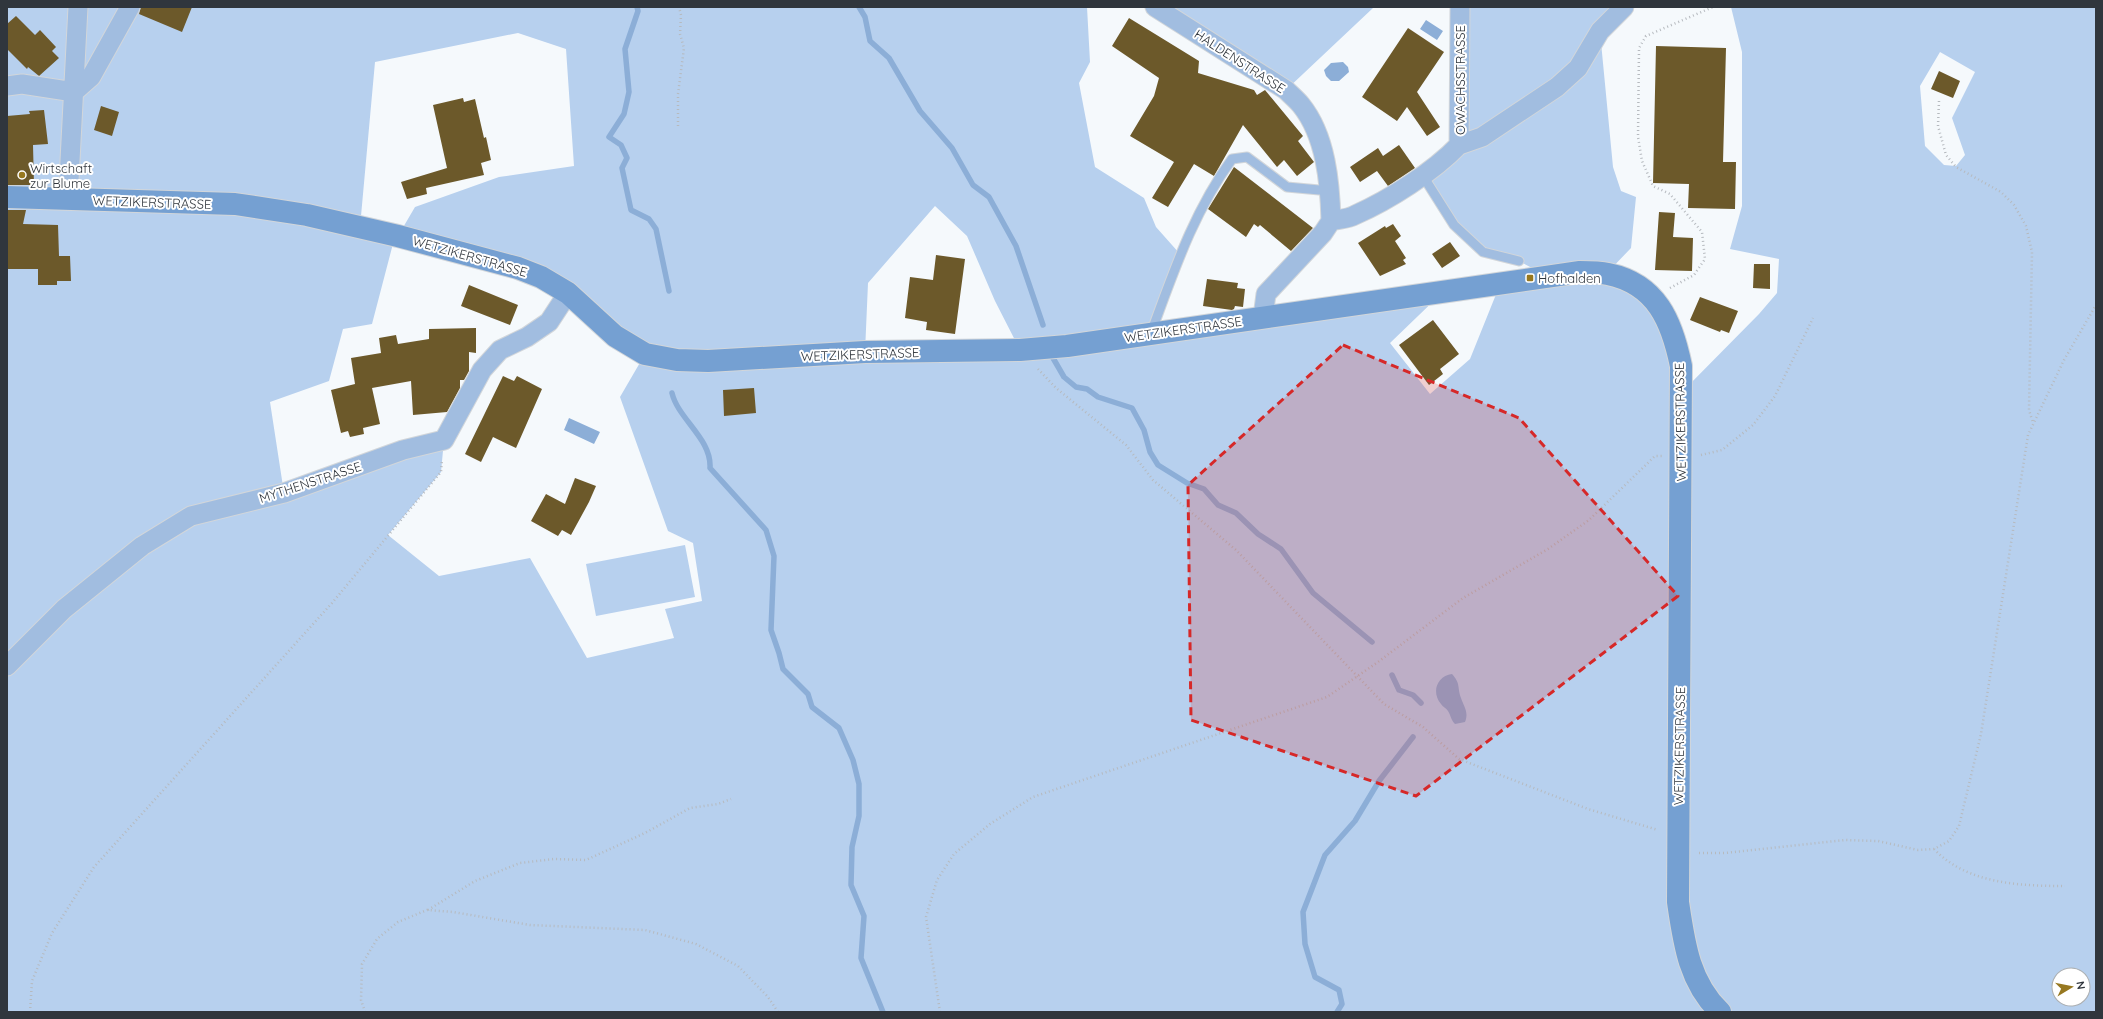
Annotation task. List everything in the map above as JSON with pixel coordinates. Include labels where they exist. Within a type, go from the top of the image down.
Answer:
[{"type":"street","points":[[68,199],[78,7]]},
{"type":"street","points":[[74,92],[91,77],[130,7]]},
{"type":"street","name":"HALDENSTRASSE","points":[[1155,7],[1286,90],[1302,105],[1313,124],[1320,145],[1330,191],[1331,221]]},
{"type":"street","name":"OWACHSSTRASSE","points":[[1331,221],[1354,216],[1424,176],[1448,157],[1459,145],[1460,7]]},
{"type":"street","points":[[1459,145],[1482,137],[1557,87],[1578,68],[1600,31],[1624,7]]},
{"type":"street","points":[[7,86],[22,84],[74,92]]},
{"type":"street","name":"WETZIKERSTRASSE","points":[[7,197],[235,204],[307,215],[518,268],[542,277],[568,293],[615,336],[645,354],[677,360],[708,361],[865,352],[1020,350],[1067,346],[1580,272],[1607,273],[1627,279],[1651,297],[1666,315],[1675,338],[1681,366],[1682,455],[1678,902],[1684,947],[1695,979],[1713,1005],[1720,1012]]},
{"type":"street","points":[[1263,317],[1266,294],[1323,233],[1331,221]]},
{"type":"street","points":[[444,440],[482,370],[500,350],[527,337],[549,322],[568,293]]},
{"type":"street","name":"MYTHENSTRASSE","points":[[7,666],[70,604],[142,546],[191,516],[284,493],[403,450],[444,440]]},
{"type":"lane","points":[[1151,333],[1180,254],[1203,203],[1232,159],[1247,157],[1287,187],[1330,191]]},
{"type":"lane","points":[[1424,176],[1454,225],[1483,252],[1519,261]]},
{"type":"path","points":[[678,126],[678,94],[684,48],[680,34],[681,15],[679,7]]},
{"type":"path","points":[[1684,281],[1694,275],[1705,259],[1702,232],[1670,194],[1653,186],[1642,161],[1638,137],[1639,48],[1646,36],[1713,7]]},
{"type":"path","points":[[1939,101],[1938,126],[1946,154],[1956,166],[2001,192],[2014,204],[2026,226],[2032,252],[2029,410],[2034,424]]},
{"type":"path","points":[[1678,852],[1725,853],[1845,840],[1878,841],[1918,850],[1934,849],[1949,841],[1959,826],[1981,734],[2028,435],[2064,360],[2096,305]]},
{"type":"path","points":[[940,1012],[926,917],[937,880],[954,854],[990,824],[1033,797],[1327,697],[1463,598],[1548,548],[1589,520],[1655,456],[1700,455],[1722,450],[1753,425],[1775,396],[1813,318]]},
{"type":"path","points":[[1020,350],[1056,388],[1126,445],[1153,480],[1236,550],[1356,677],[1384,704],[1423,727],[1459,759],[1588,809],[1642,825]]},
{"type":"path","points":[[30,1012],[32,981],[52,933],[94,867],[332,603],[436,477],[440,472],[444,440]]},
{"type":"path","points":[[366,1012],[361,1000],[362,964],[377,939],[398,922],[428,910],[475,881],[520,863],[554,859],[586,860],[645,833],[690,808],[718,804],[731,800]]},
{"type":"path","points":[[1934,849],[1943,858],[1955,866],[1996,882],[2026,886],[2065,886]]},
{"type":"path","points":[[428,910],[453,912],[530,925],[645,930],[696,944],[738,966],[768,997],[778,1012]]},
{"type":"highlighted area","points":[[1343,345],[1519,418],[1678,596],[1416,796],[1191,720],[1188,485]]},
{"type":"shaded area","points":[[7,7],[1087,7],[1090,62],[1079,83],[1095,167],[1144,198],[1156,227],[1180,254],[1151,333],[1445,290],[1390,343],[1430,394],[1470,359],[1501,282],[1532,268],[1519,261],[1483,252],[1454,225],[1423,176],[1459,145],[1460,7],[1620,7],[1600,32],[1613,167],[1621,191],[1636,197],[1631,248],[1607,273],[1651,297],[1683,391],[1759,314],[1777,293],[1779,259],[1730,249],[1742,206],[1742,52],[1731,7],[2096,7],[2096,1012],[7,1012]],"holes":[[[518,33],[566,49],[574,166],[499,177],[415,207],[398,236],[568,293],[645,354],[620,397],[668,531],[693,543],[702,601],[665,609],[674,638],[587,658],[530,558],[439,576],[388,535],[441,472],[444,440],[284,493],[270,402],[329,381],[343,329],[372,324],[395,236],[360,227],[375,62]],[[1940,52],[1975,72],[1952,118],[1965,155],[1956,166],[1944,165],[1925,146],[1920,86]],[[935,206],[967,236],[995,301],[1020,350],[865,352],[868,283]]]},
{"type":"shaded area","points":[[1160,7],[1388,7],[1373,8],[1286,90]]},
{"type":"shaded area","points":[[1426,20],[1443,31],[1437,40],[1420,29]]},
{"type":"shaded area","points":[[1343,62],[1348,67],[1349,72],[1339,81],[1331,81],[1326,76],[1324,70],[1331,63]]},
{"type":"shaded area","points":[[569,418],[600,432],[594,444],[564,430]]},
{"type":"shaded area","points":[[685,545],[695,597],[596,616],[586,564]]},
{"type":"shaded area","points":[[1452,674],[1458,683],[1460,694],[1466,710],[1465,722],[1455,724],[1448,711],[1436,695],[1439,681],[1447,675]]},
{"type":"building","points":[[141,7],[192,7],[182,32],[139,14]]},
{"type":"building","points":[[16,16],[35,35],[40,30],[56,47],[52,51],[59,58],[39,76],[28,67],[27,69],[7,49],[7,24]]},
{"type":"building","points":[[1129,18],[1199,61],[1198,73],[1254,90],[1257,95],[1265,90],[1303,136],[1298,141],[1314,162],[1297,176],[1284,160],[1277,167],[1243,125],[1214,176],[1194,164],[1168,207],[1152,198],[1174,162],[1130,136],[1154,96],[1159,78],[1112,46]]},
{"type":"building","points":[[1408,28],[1444,52],[1417,92],[1440,127],[1427,136],[1407,107],[1397,121],[1362,97]]},
{"type":"building","points":[[1656,46],[1726,48],[1723,162],[1736,162],[1735,209],[1688,208],[1689,184],[1653,183]]},
{"type":"building","points":[[1939,71],[1960,81],[1953,98],[1931,89]]},
{"type":"building","points":[[463,98],[464,102],[475,99],[484,138],[486,137],[491,160],[481,163],[484,175],[426,188],[427,194],[407,199],[401,182],[447,168],[433,105]]},
{"type":"building","points":[[101,106],[119,112],[112,136],[94,130]]},
{"type":"building","points":[[44,110],[48,144],[33,145],[34,185],[7,185],[7,116],[30,114],[29,111]]},
{"type":"building","points":[[1399,145],[1415,168],[1388,186],[1377,171],[1360,182],[1350,167],[1378,148],[1383,156]]},
{"type":"building","points":[[1234,167],[1313,228],[1291,251],[1260,225],[1258,227],[1254,224],[1246,237],[1208,209]]},
{"type":"building","points":[[7,210],[26,210],[23,224],[58,225],[59,256],[70,256],[71,281],[57,281],[57,285],[38,285],[38,269],[7,269]]},
{"type":"building","points":[[1659,212],[1675,213],[1673,237],[1693,238],[1692,271],[1655,270]]},
{"type":"building","points":[[1393,224],[1401,236],[1395,241],[1406,258],[1403,260],[1406,264],[1380,276],[1358,243],[1385,226],[1386,228]]},
{"type":"building","points":[[1450,242],[1460,256],[1442,268],[1432,254]]},
{"type":"building","points":[[936,255],[965,259],[955,334],[926,330],[927,322],[905,318],[910,277],[933,280]]},
{"type":"building","points":[[1754,264],[1770,264],[1770,289],[1753,288]]},
{"type":"building","points":[[1207,279],[1238,283],[1237,288],[1245,289],[1243,307],[1235,306],[1232,310],[1203,306]]},
{"type":"building","points":[[469,285],[518,305],[510,325],[461,306]]},
{"type":"building","points":[[1700,297],[1738,311],[1729,333],[1721,330],[1720,332],[1690,320]]},
{"type":"building","points":[[1433,320],[1459,354],[1440,369],[1443,374],[1429,385],[1399,345]]},
{"type":"building","points":[[476,328],[476,353],[469,352],[469,371],[464,380],[460,380],[460,388],[447,412],[413,415],[411,381],[372,388],[380,424],[363,428],[364,434],[350,437],[348,431],[341,433],[331,390],[355,384],[351,358],[381,353],[379,338],[396,335],[398,344],[429,339],[429,329]]},
{"type":"building","points":[[503,376],[514,381],[517,376],[542,389],[516,448],[493,437],[481,462],[465,454]]},
{"type":"building","points":[[754,388],[756,413],[724,416],[723,390]]},
{"type":"building","points":[[575,478],[596,486],[571,535],[562,530],[558,536],[531,521],[546,494],[565,504]]},
{"type":"waterway","points":[[637,7],[638,11],[625,49],[629,92],[624,114],[609,137],[621,145],[627,158],[622,168],[631,210],[649,219],[656,229],[669,291]]},
{"type":"waterway","points":[[859,7],[865,17],[870,41],[889,58],[920,111],[952,148],[973,185],[989,197],[1016,246],[1043,325]]},
{"type":"waterway","points":[[1053,358],[1064,377],[1076,387],[1087,389],[1098,397],[1132,408],[1144,430],[1150,452],[1158,465],[1187,483],[1204,489],[1218,505],[1236,513],[1258,534],[1281,549],[1313,593],[1372,642]]},
{"type":"waterway","points":[[672,393],[681,412],[706,448],[710,468],[766,530],[774,556],[771,630],[783,669],[808,694],[812,707],[839,728],[853,760],[859,784],[859,816],[852,847],[851,885],[864,916],[861,958],[883,1012]]},
{"type":"waterway","points":[[1392,675],[1399,690],[1413,695],[1421,703]]},
{"type":"waterway","points":[[1337,1012],[1342,1004],[1339,990],[1315,977],[1305,944],[1303,912],[1325,855],[1355,821],[1379,781],[1413,737]]},
{"type":"place","name":"Wirtschaft zur Blume","points":[[22,175]]},
{"type":"place","name":"Hofhalden","points":[[1530,278]]}]
